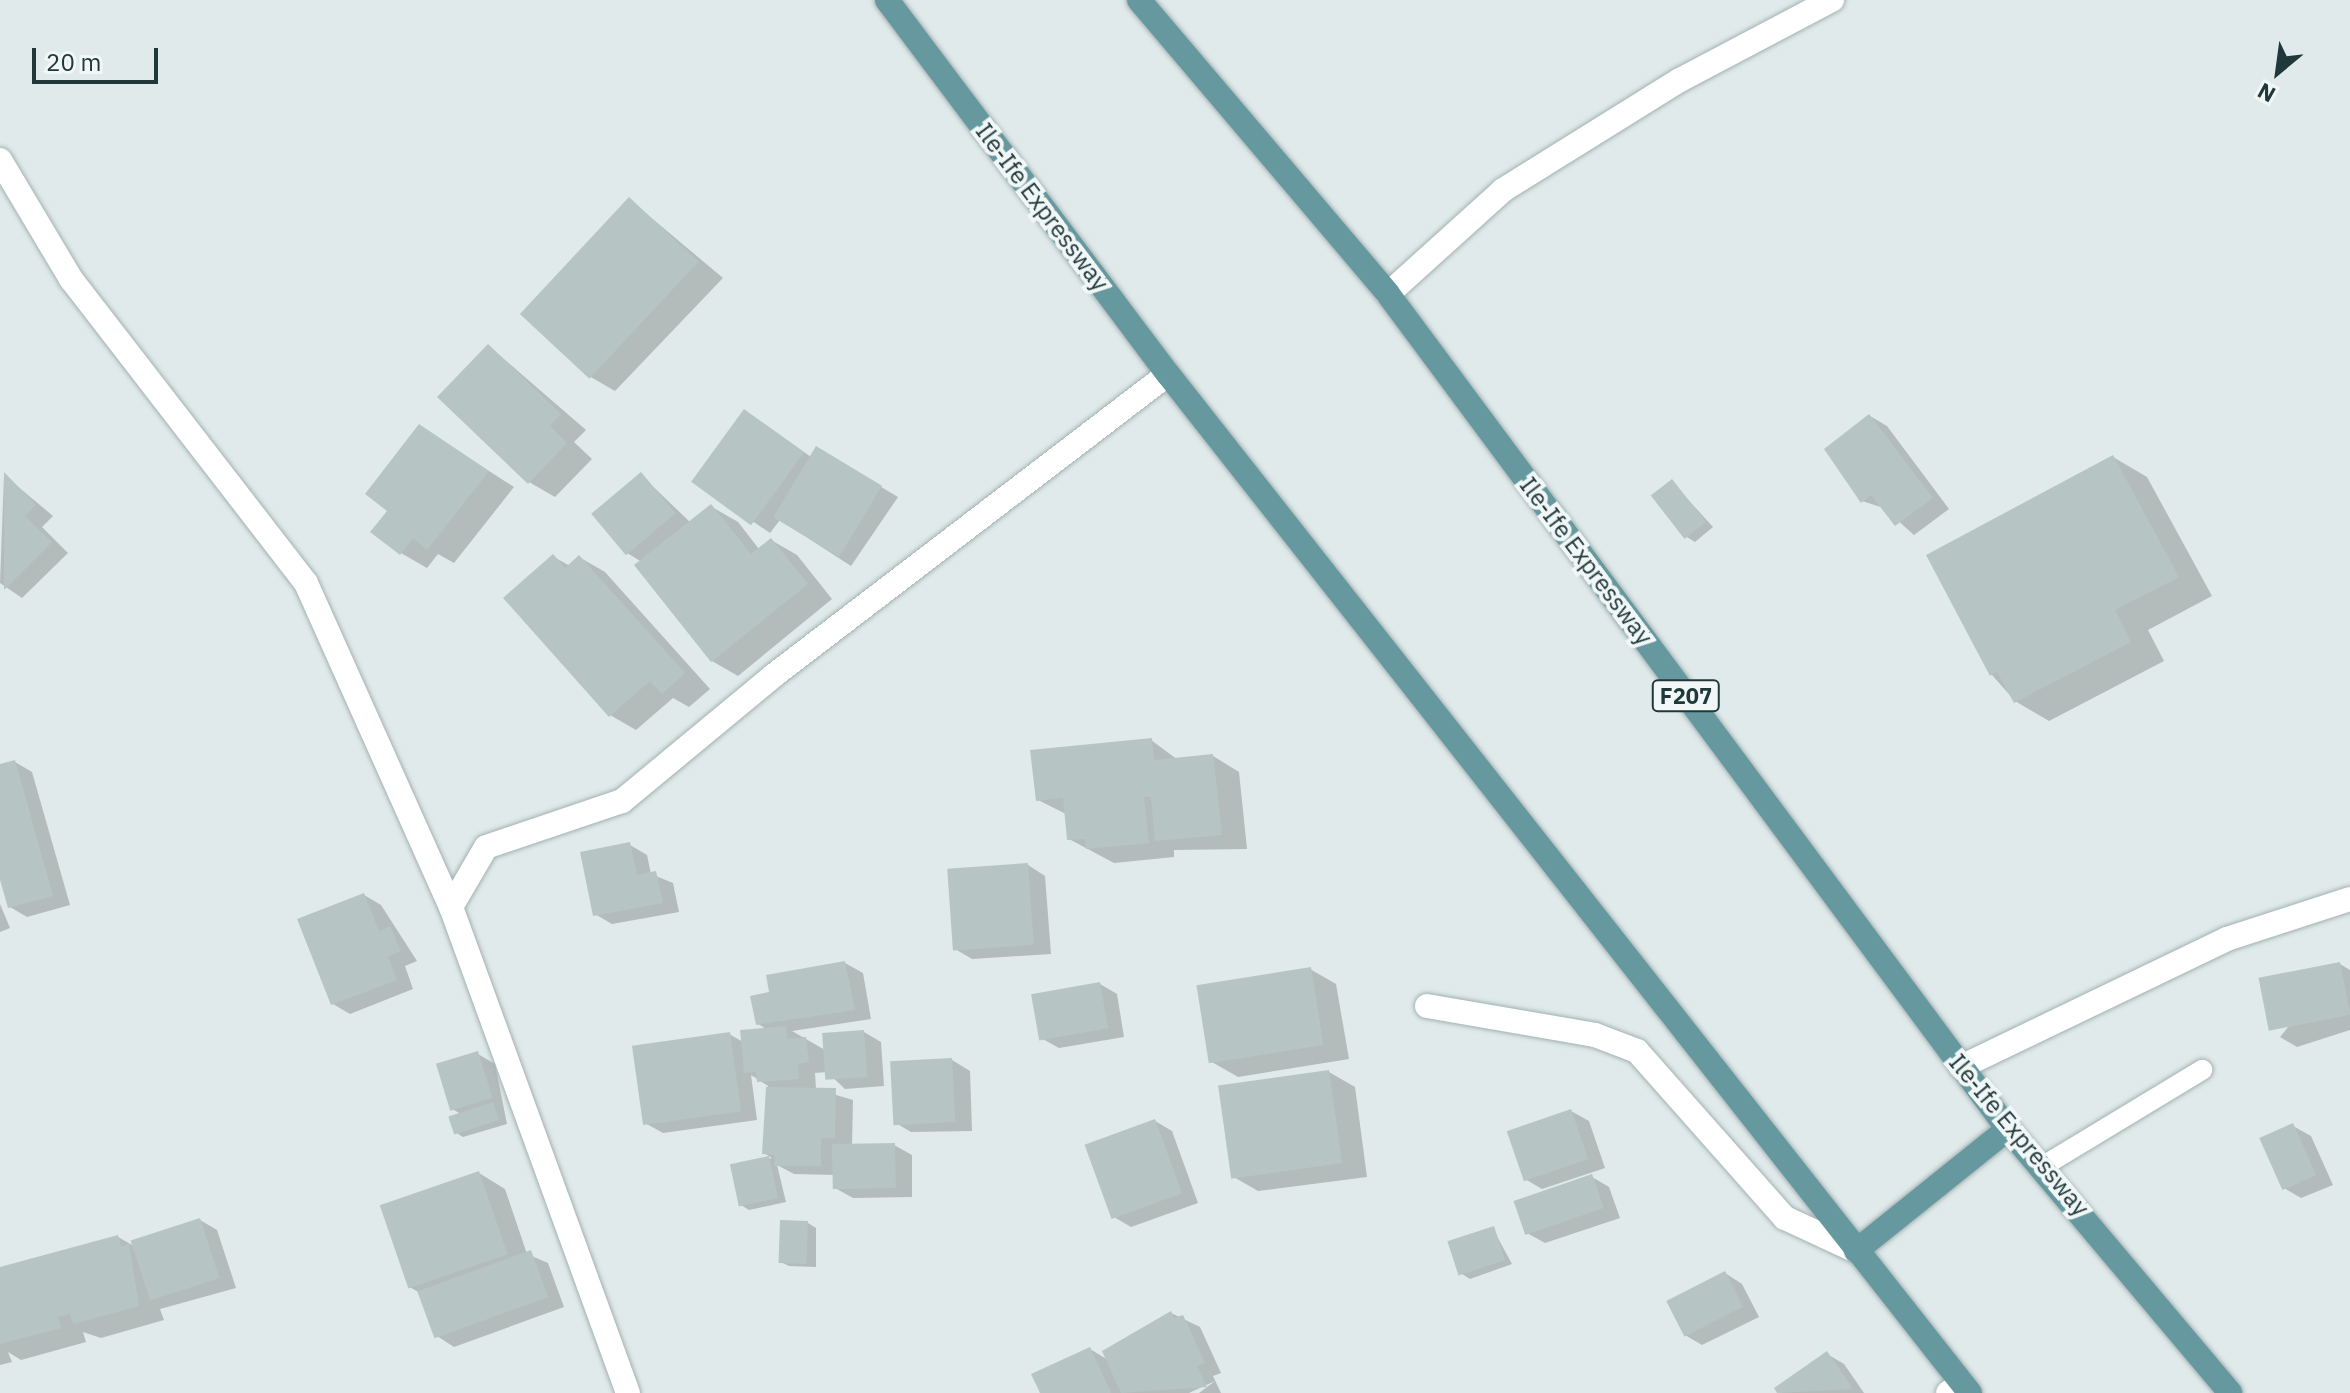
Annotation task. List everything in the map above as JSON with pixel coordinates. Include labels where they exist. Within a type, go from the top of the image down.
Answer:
[{"type":"main road","name":"Ile-Ife Expressway","points":[[887,0],[1168,374],[1856,1251],[1960,1390]]},
{"type":"main road","name":"Ile-Ife Expressway","points":[[1139,0],[1388,294],[2008,1129],[2045,1165],[2230,1393]]},
{"type":"main road","points":[[1856,1251],[2008,1129]]},
{"type":"street","points":[[1388,294],[1503,190],[1680,80],[1832,0]]},
{"type":"street","points":[[0,160],[71,279],[306,583],[451,907],[628,1393]]},
{"type":"street","points":[[451,907],[486,847],[622,801],[773,676],[1168,374]]},
{"type":"street","points":[[1961,1067],[2227,939],[2350,899]]},
{"type":"street","points":[[1427,1006],[1595,1035],[1637,1051],[1785,1218],[1856,1251]]},
{"type":"lane","points":[[2045,1165],[2202,1070]]},
{"type":"building","points":[[629,197],[698,262],[589,379],[520,314]]},
{"type":"building","points":[[488,344],[561,414],[550,426],[567,443],[528,484],[437,397]]},
{"type":"building","points":[[744,409],[804,452],[751,525],[691,482]]},
{"type":"building","points":[[1869,414],[1933,498],[1895,526],[1871,495],[1861,503],[1824,449]]},
{"type":"building","points":[[419,424],[489,471],[427,550],[413,538],[400,555],[370,532],[387,511],[365,494]]},
{"type":"building","points":[[816,446],[882,486],[839,557],[773,517]]},
{"type":"building","points":[[2113,455],[2179,577],[2115,610],[2131,642],[2014,703],[1997,672],[1990,676],[1926,555]]},
{"type":"building","points":[[4,472],[36,505],[25,516],[52,542],[4,590]]},
{"type":"building","points":[[641,472],[676,513],[626,555],[591,514]]},
{"type":"building","points":[[1672,479],[1706,522],[1685,539],[1651,496]]},
{"type":"building","points":[[711,504],[751,554],[771,538],[808,584],[711,662],[634,565]]},
{"type":"building","points":[[553,554],[565,568],[579,555],[685,673],[662,694],[650,681],[609,717],[503,598]]},
{"type":"building","points":[[1152,738],[1154,760],[1213,754],[1222,835],[1155,841],[1151,797],[1144,797],[1149,843],[1086,849],[1085,839],[1067,840],[1063,798],[1036,801],[1030,750]]},
{"type":"building","points":[[15,760],[53,896],[8,908],[0,880],[0,764]]},
{"type":"building","points":[[630,842],[637,875],[656,871],[663,903],[593,916],[580,852]]},
{"type":"building","points":[[1028,863],[1034,945],[953,950],[947,869]]},
{"type":"building","points":[[364,893],[379,931],[390,926],[401,951],[388,957],[397,980],[331,1005],[297,919]]},
{"type":"building","points":[[845,961],[855,1010],[756,1025],[750,996],[769,992],[766,975]]},
{"type":"building","points":[[2340,962],[2350,1015],[2269,1031],[2259,978]]},
{"type":"building","points":[[1311,967],[1323,1045],[1209,1063],[1196,985]]},
{"type":"building","points":[[1100,982],[1108,1028],[1039,1040],[1031,994]]},
{"type":"building","points":[[786,1026],[787,1039],[806,1037],[809,1062],[798,1064],[799,1079],[757,1082],[756,1072],[744,1073],[740,1030]]},
{"type":"building","points":[[864,1030],[867,1077],[825,1080],[822,1033]]},
{"type":"building","points":[[730,1032],[741,1111],[643,1125],[632,1046]]},
{"type":"building","points":[[478,1051],[492,1098],[450,1111],[436,1064]]},
{"type":"building","points":[[952,1058],[955,1122],[893,1125],[890,1061]]},
{"type":"building","points":[[1329,1070],[1342,1163],[1231,1179],[1218,1086]]},
{"type":"building","points":[[766,1087],[836,1088],[835,1138],[821,1138],[821,1166],[774,1166],[775,1155],[762,1154]]},
{"type":"building","points":[[493,1102],[499,1120],[454,1135],[448,1117]]},
{"type":"building","points":[[1571,1109],[1588,1159],[1524,1181],[1507,1131]]},
{"type":"building","points":[[1155,1119],[1182,1193],[1112,1219],[1085,1145]]},
{"type":"building","points":[[2293,1123],[2316,1175],[2282,1190],[2259,1138]]},
{"type":"building","points":[[895,1143],[896,1188],[833,1189],[832,1144]]},
{"type":"building","points":[[769,1156],[778,1198],[739,1206],[730,1164]]},
{"type":"building","points":[[479,1171],[508,1254],[408,1288],[380,1205]]},
{"type":"building","points":[[1592,1174],[1604,1208],[1525,1235],[1514,1201]]},
{"type":"building","points":[[200,1218],[219,1278],[150,1300],[131,1241]]},
{"type":"building","points":[[780,1220],[808,1221],[806,1264],[778,1263]]},
{"type":"building","points":[[1494,1226],[1505,1260],[1459,1275],[1447,1241]]},
{"type":"building","points":[[118,1235],[121,1247],[129,1244],[139,1306],[73,1324],[70,1314],[58,1317],[61,1328],[0,1344],[0,1267]]},
{"type":"building","points":[[531,1250],[548,1297],[434,1338],[417,1291]]},
{"type":"building","points":[[1725,1271],[1743,1307],[1684,1337],[1666,1301]]},
{"type":"building","points":[[1171,1311],[1174,1318],[1183,1315],[1205,1363],[1197,1366],[1207,1387],[1121,1393],[1102,1351]]},
{"type":"building","points":[[1090,1347],[1111,1393],[1040,1393],[1031,1374]]},
{"type":"building","points":[[1827,1351],[1853,1389],[1777,1393],[1774,1388]]}]
